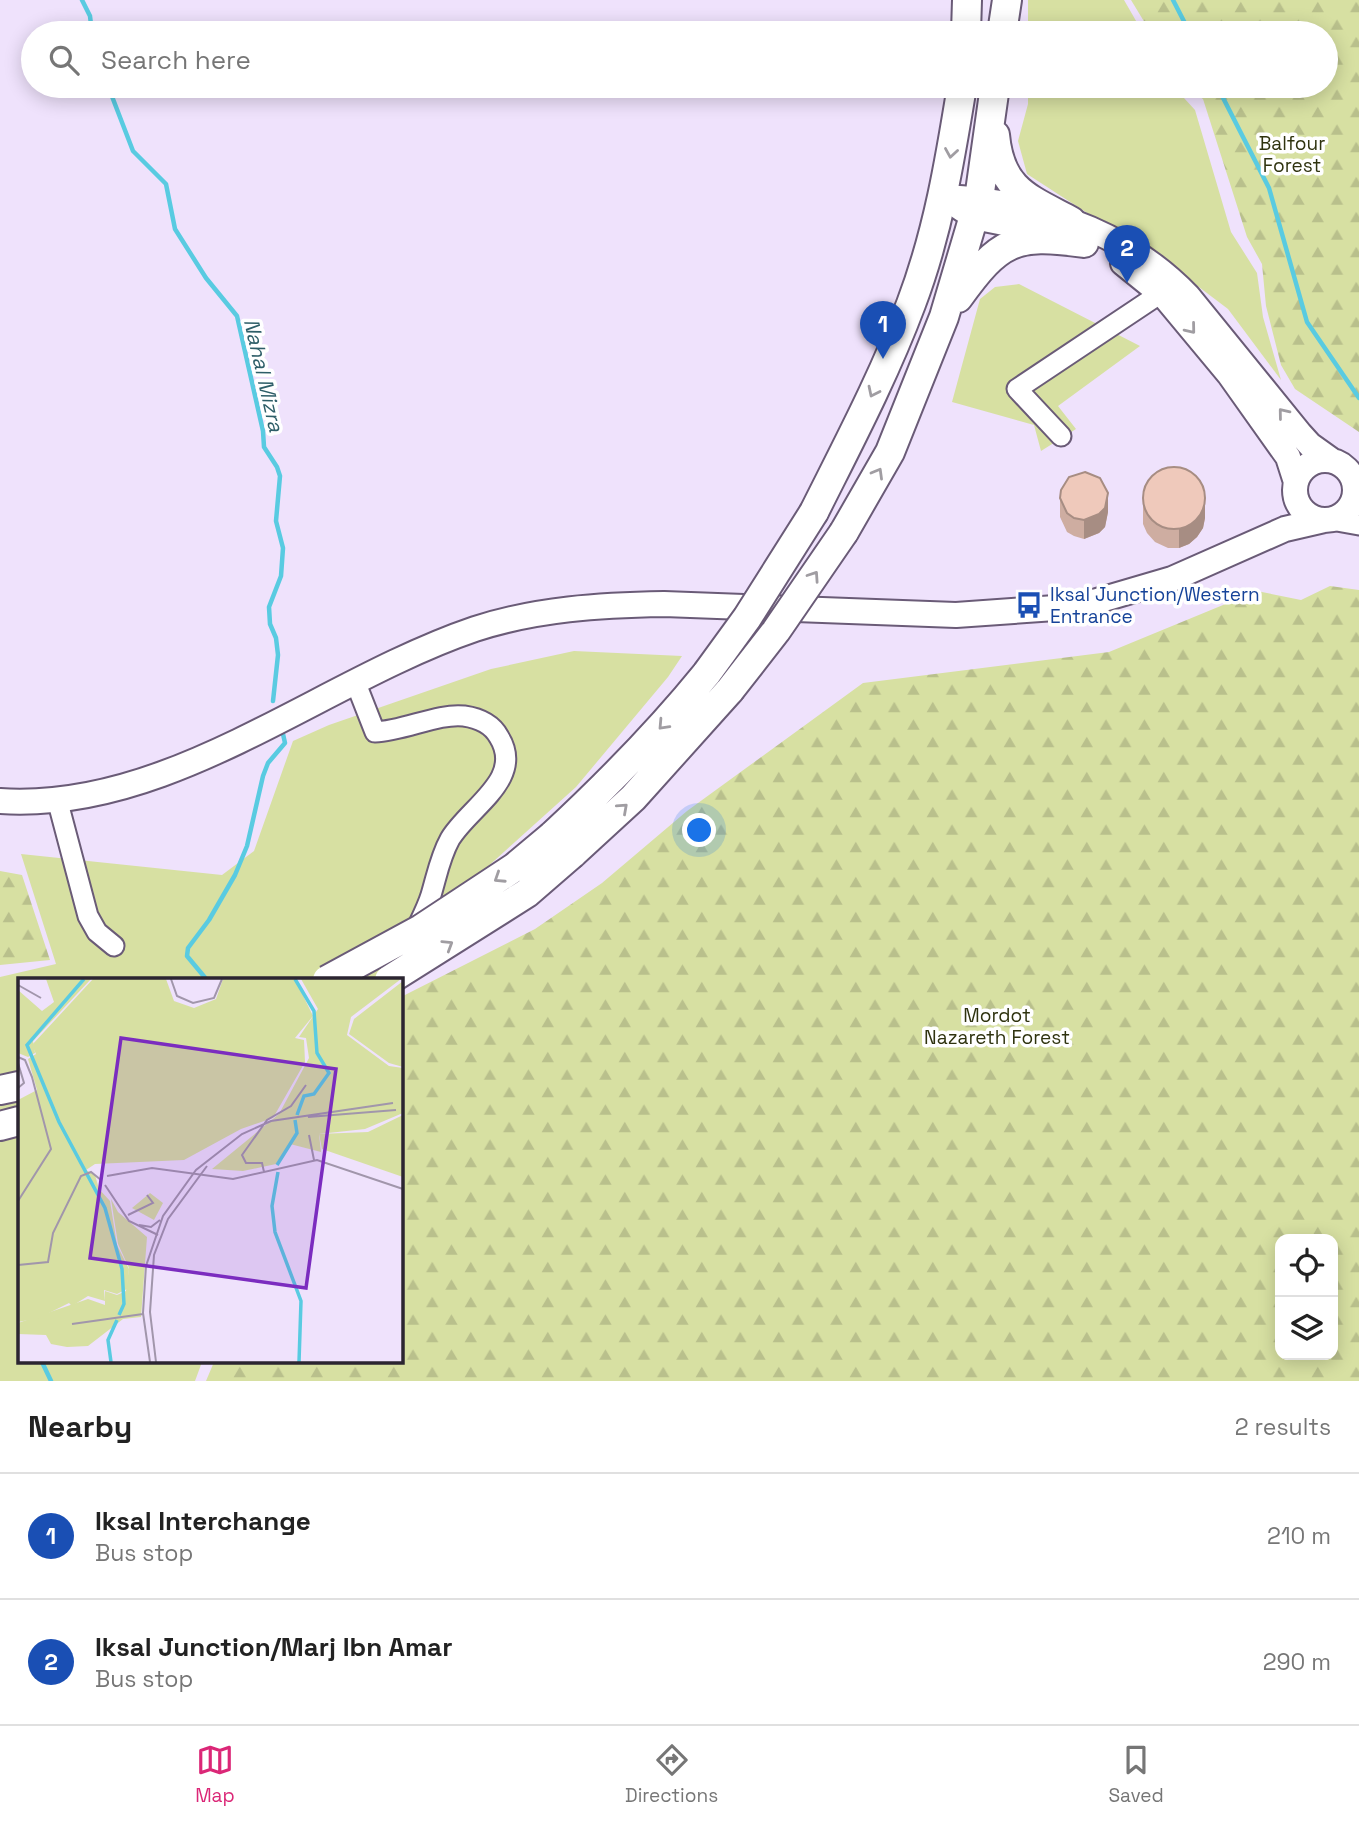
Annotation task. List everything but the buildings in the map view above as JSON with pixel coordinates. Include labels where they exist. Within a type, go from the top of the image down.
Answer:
[{"type":"highway","points":[[966,21],[967,0]]},
{"type":"highway","points":[[1004,21],[1007,0]]},
{"type":"highway","points":[[392,978],[527,894],[630,759],[680,707],[747,618],[814,512],[912,304],[944,197],[960,98]]},
{"type":"highway","points":[[331,978],[421,929],[515,867],[562,845],[634,798],[690,738],[776,631],[844,532],[890,452],[944,317],[977,208],[993,98]]},
{"type":"highway","points":[[994,98],[997,155],[1007,176],[1020,192],[1078,232]]},
{"type":"highway","points":[[944,317],[981,266],[995,253],[1010,245],[1078,232]]},
{"type":"highway","points":[[0,1090],[18,1086]]},
{"type":"highway","points":[[0,1126],[18,1121]]},
{"type":"main road","points":[[0,801],[57,799],[105,791],[165,774],[355,681],[476,629],[543,612],[664,604],[956,615],[1018,612],[1097,601],[1138,590],[1172,579],[1286,529],[1339,517],[1348,511],[1357,493],[1352,475],[1346,467],[1331,460],[1305,440],[1203,313],[1172,279],[1124,244],[1078,232],[1036,228],[944,197]]},
{"type":"main road","points":[[1078,232],[1127,265],[1161,293],[1229,374],[1288,457],[1301,509],[1309,516],[1328,520]]},
{"type":"main road","points":[[1236,551],[1275,521],[1302,470],[1319,460],[1331,460]]},
{"type":"street","points":[[1060,436],[1017,389],[1161,293]]},
{"type":"street","points":[[1328,520],[1359,525]]},
{"type":"street","points":[[355,681],[374,733],[391,732],[442,718],[466,716],[489,725],[503,743],[506,755],[506,767],[493,792],[470,813],[450,839],[440,862],[432,893],[396,978]]},
{"type":"street","points":[[57,799],[88,916],[97,932],[114,947]]},
{"type":"green space","points":[[1028,0],[1124,0],[1136,21],[1028,21]]},
{"type":"green space","name":"Balfour Forest","points":[[1131,0],[1359,0],[1359,432],[1295,389],[1281,365],[1266,306],[1262,264],[1247,237],[1201,98],[1338,98],[1338,21],[1144,21]]},
{"type":"green space","points":[[1028,98],[1184,98],[1195,110],[1231,232],[1257,273],[1263,317],[1281,380],[1228,309],[1183,275],[1027,174],[1018,141]]},
{"type":"green space","points":[[1019,284],[1140,346],[1058,406],[1076,429],[1041,451],[1034,425],[952,402],[980,299],[995,287]]},
{"type":"green space","name":"Mordot Nazareth Forest","points":[[1330,586],[1359,590],[1359,1381],[206,1381],[213,1364],[402,1364],[402,996],[535,929],[602,883],[687,811],[863,683],[1109,652],[1257,591],[1301,600]]},
{"type":"green space","points":[[574,651],[682,656],[668,677],[576,787],[484,870],[381,978],[18,978],[18,1364],[201,1364],[195,1381],[0,1381],[0,977],[56,964],[21,854],[222,875],[254,851],[293,741],[329,725],[491,669]]},
{"type":"green space","points":[[0,871],[22,875],[50,960],[0,965]]},
{"type":"waterway","name":"Nahal Mizra","points":[[82,0],[91,21]]},
{"type":"waterway","points":[[1173,0],[1184,21]]},
{"type":"waterway","name":"Nahal Mizra","points":[[113,98],[133,151],[166,184],[175,229],[206,278],[237,316],[263,431],[264,447],[280,476],[276,521],[283,548],[281,576],[269,607],[270,624],[276,638],[278,655],[273,701]]},
{"type":"waterway","points":[[1223,98],[1269,188],[1307,322],[1359,398]]},
{"type":"waterway","name":"Nahal Mizra","points":[[205,978],[187,956],[188,948],[209,920],[235,875],[247,846],[263,776],[268,763],[285,743],[283,734]]},
{"type":"waterway","name":"Nahal Mizra","points":[[43,1364],[51,1381]]},
{"type":"place","name":"Iksal Junction/Marj Ibn Amar","points":[[1127,283]]},
{"type":"place","name":"Iksal Interchange","points":[[883,359]]},
{"type":"place","name":"Iksal Junction/Western Entrance","points":[[1029,605]]}]
